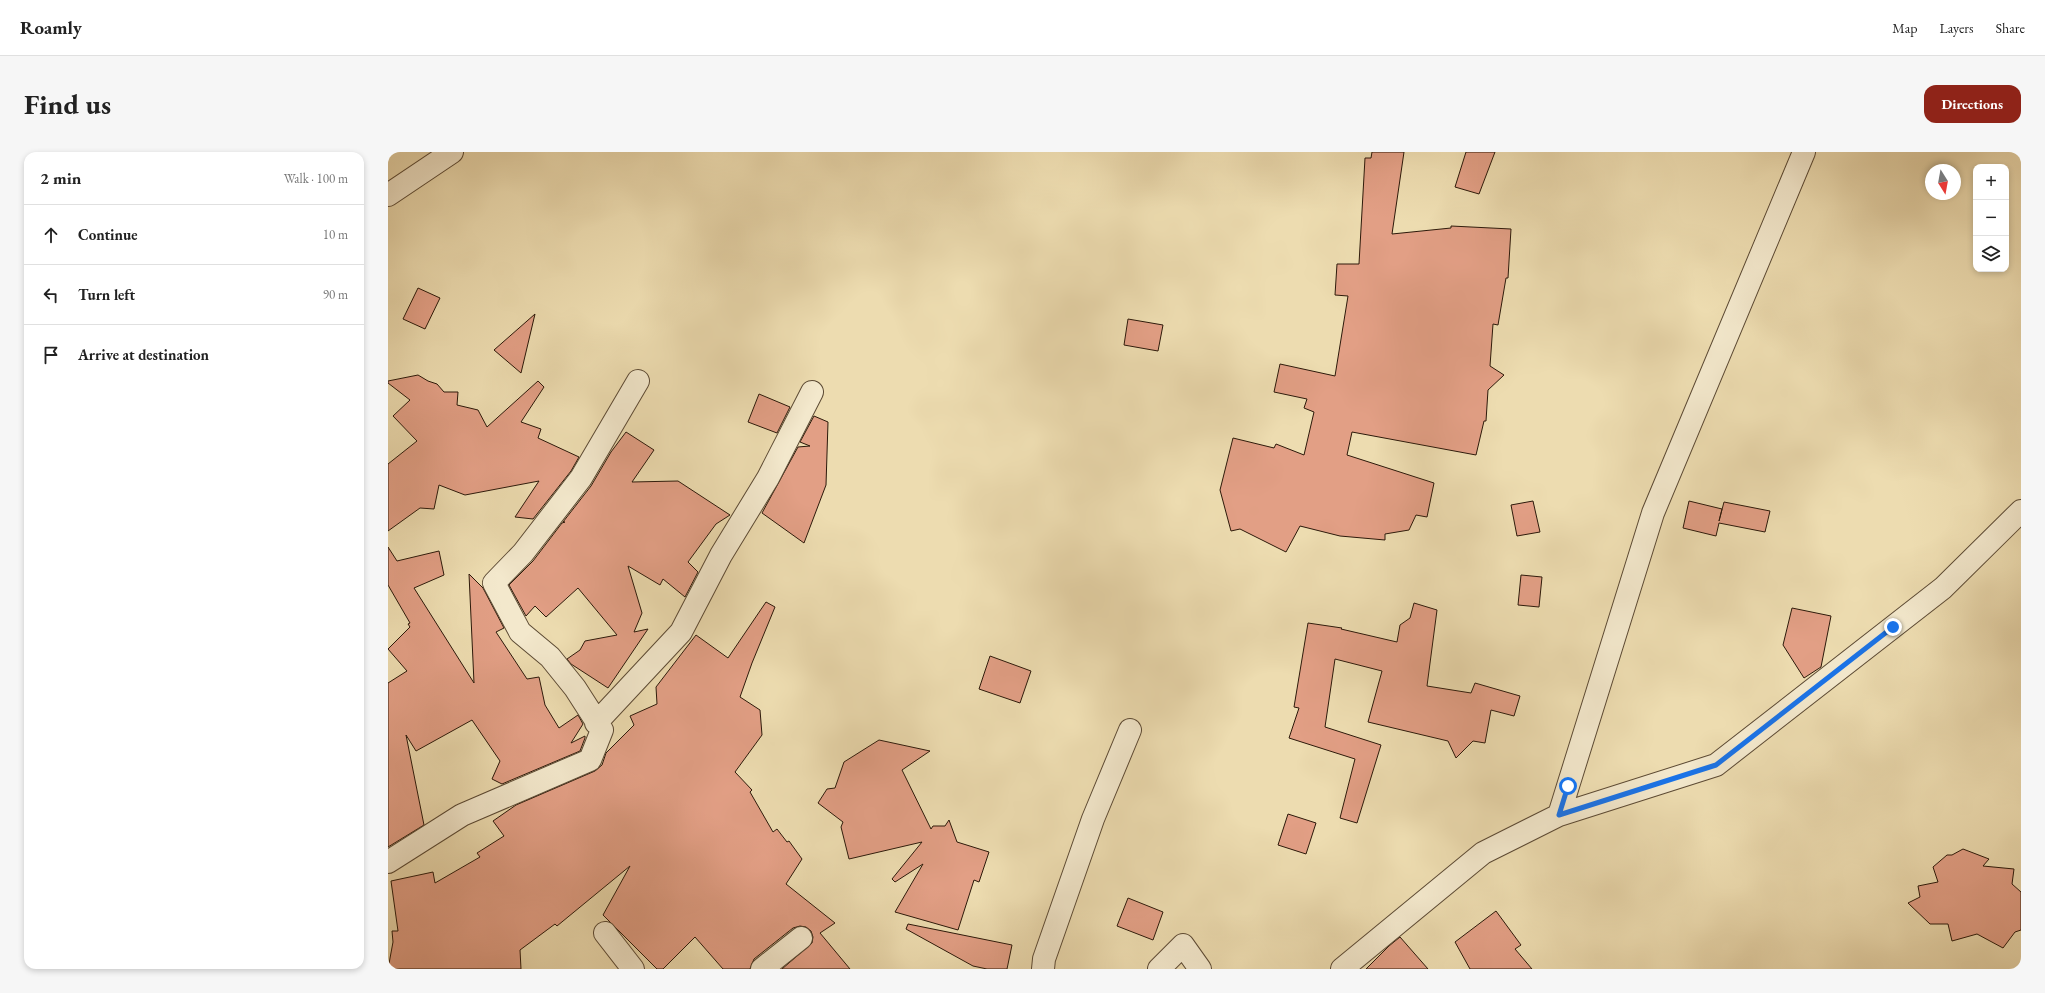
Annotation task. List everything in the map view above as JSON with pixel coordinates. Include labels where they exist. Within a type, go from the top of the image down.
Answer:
[{"type":"street","points":[[388,194],[452,152]]},
{"type":"street","points":[[1559,815],[1653,513],[1804,152]]},
{"type":"street","points":[[388,862],[462,815],[590,760],[602,730],[575,688],[550,656],[520,632],[494,583],[524,553],[581,478],[638,381]]},
{"type":"street","points":[[596,722],[680,632],[721,556],[768,478],[812,392]]},
{"type":"street","points":[[1342,969],[1483,853],[1559,815],[1716,765],[1943,588],[2021,511]]},
{"type":"street","points":[[1043,969],[1044,960],[1093,819],[1130,730]]},
{"type":"street","points":[[605,934],[633,969]]},
{"type":"street","points":[[762,969],[801,938]]},
{"type":"street","points":[[1159,969],[1184,945],[1200,969]]},
{"type":"building","points":[[1372,152],[1404,152],[1392,234],[1451,228],[1451,226],[1511,229],[1508,278],[1506,278],[1498,325],[1493,324],[1490,366],[1504,375],[1488,390],[1486,421],[1484,421],[1476,455],[1352,432],[1347,455],[1434,483],[1427,517],[1416,515],[1409,530],[1385,534],[1385,540],[1340,536],[1300,526],[1286,552],[1240,529],[1231,531],[1220,490],[1233,438],[1274,448],[1276,444],[1304,455],[1314,412],[1304,408],[1307,399],[1274,392],[1280,364],[1335,376],[1348,296],[1335,295],[1337,264],[1359,264],[1365,158],[1371,158]]},
{"type":"building","points":[[1466,152],[1495,152],[1479,194],[1455,187]]},
{"type":"building","points":[[418,288],[440,298],[425,329],[403,319]]},
{"type":"building","points":[[535,314],[521,373],[494,350]]},
{"type":"building","points":[[1128,319],[1163,325],[1158,351],[1124,345]]},
{"type":"building","points":[[418,375],[437,384],[444,392],[458,392],[457,405],[478,410],[487,427],[538,381],[544,387],[521,422],[541,429],[538,438],[579,457],[571,471],[533,519],[515,517],[539,481],[465,495],[439,485],[434,509],[420,508],[388,531],[388,464],[417,441],[393,416],[410,400],[388,383],[388,381]]},
{"type":"building","points":[[759,394],[790,407],[777,433],[748,422]]},
{"type":"building","points":[[814,416],[828,422],[826,485],[804,543],[762,513],[798,447],[810,446],[800,442]]},
{"type":"building","points":[[626,432],[654,450],[632,482],[678,481],[730,515],[716,524],[688,562],[698,572],[685,597],[663,579],[660,585],[628,566],[642,613],[634,632],[648,629],[608,688],[571,664],[567,659],[580,650],[585,641],[617,635],[578,588],[546,617],[535,606],[526,616],[509,585],[533,561],[562,523],[565,522],[563,522],[591,486],[611,452]]},
{"type":"building","points":[[1533,501],[1540,532],[1517,536],[1511,505]]},
{"type":"building","points":[[1689,501],[1722,509],[1719,521],[1724,502],[1770,511],[1765,532],[1719,523],[1716,536],[1683,528]]},
{"type":"building","points":[[388,547],[397,561],[439,551],[444,575],[414,588],[474,683],[469,574],[483,588],[504,628],[496,632],[527,679],[539,677],[545,705],[559,728],[578,715],[583,724],[571,743],[585,736],[585,738],[580,751],[502,784],[492,779],[500,761],[472,720],[416,751],[406,735],[424,825],[388,847],[388,683],[407,671],[388,649],[410,627],[408,624],[410,623],[388,585]]},
{"type":"building","points":[[1521,575],[1542,577],[1539,607],[1518,605]]},
{"type":"building","points":[[766,602],[775,607],[740,697],[760,710],[762,735],[735,772],[752,790],[750,792],[773,832],[777,829],[787,842],[789,841],[802,859],[786,884],[835,923],[820,933],[850,969],[782,969],[812,943],[813,937],[811,931],[806,927],[800,926],[793,928],[754,959],[750,969],[723,969],[695,937],[663,969],[657,969],[603,915],[630,866],[557,926],[555,924],[520,950],[521,969],[388,969],[393,942],[392,931],[398,931],[391,881],[433,872],[435,883],[480,857],[477,853],[504,836],[493,821],[516,805],[595,771],[602,765],[606,753],[634,725],[630,716],[657,704],[656,687],[696,635],[728,658]]},
{"type":"building","points":[[1414,603],[1437,610],[1427,686],[1471,693],[1475,683],[1520,696],[1514,716],[1491,710],[1485,743],[1473,741],[1456,758],[1448,741],[1368,722],[1382,671],[1335,659],[1325,727],[1381,745],[1357,823],[1340,818],[1355,759],[1289,738],[1299,708],[1294,707],[1308,623],[1342,628],[1341,629],[1397,642],[1400,625],[1410,618]]},
{"type":"building","points":[[1792,608],[1831,616],[1821,667],[1804,678],[1783,645]]},
{"type":"building","points":[[990,656],[1031,671],[1020,703],[979,689]]},
{"type":"building","points":[[879,740],[930,751],[902,770],[931,829],[933,826],[945,826],[949,820],[957,842],[989,852],[979,882],[974,880],[958,930],[895,912],[923,864],[895,882],[892,879],[922,842],[849,859],[841,827],[843,822],[818,803],[827,789],[835,788],[844,762]]},
{"type":"building","points":[[1288,814],[1316,823],[1306,854],[1278,845]]},
{"type":"building","points":[[1963,849],[1989,859],[1983,866],[2014,869],[2012,884],[2021,892],[2021,930],[2015,932],[2003,948],[1977,934],[1952,941],[1948,924],[1930,924],[1908,903],[1920,897],[1918,886],[1938,882],[1933,867],[1947,855],[1952,855]]},
{"type":"building","points":[[1128,898],[1163,912],[1153,940],[1117,926]]},
{"type":"building","points":[[1496,911],[1521,945],[1515,949],[1532,969],[1470,969],[1455,942]]},
{"type":"building","points":[[908,924],[1012,945],[1007,969],[987,969],[973,966],[906,929]]},
{"type":"building","points":[[1400,937],[1428,969],[1366,969],[1389,946]]},
{"type":"route","points":[[1568,786],[1559,815],[1716,765],[1893,627]]}]
